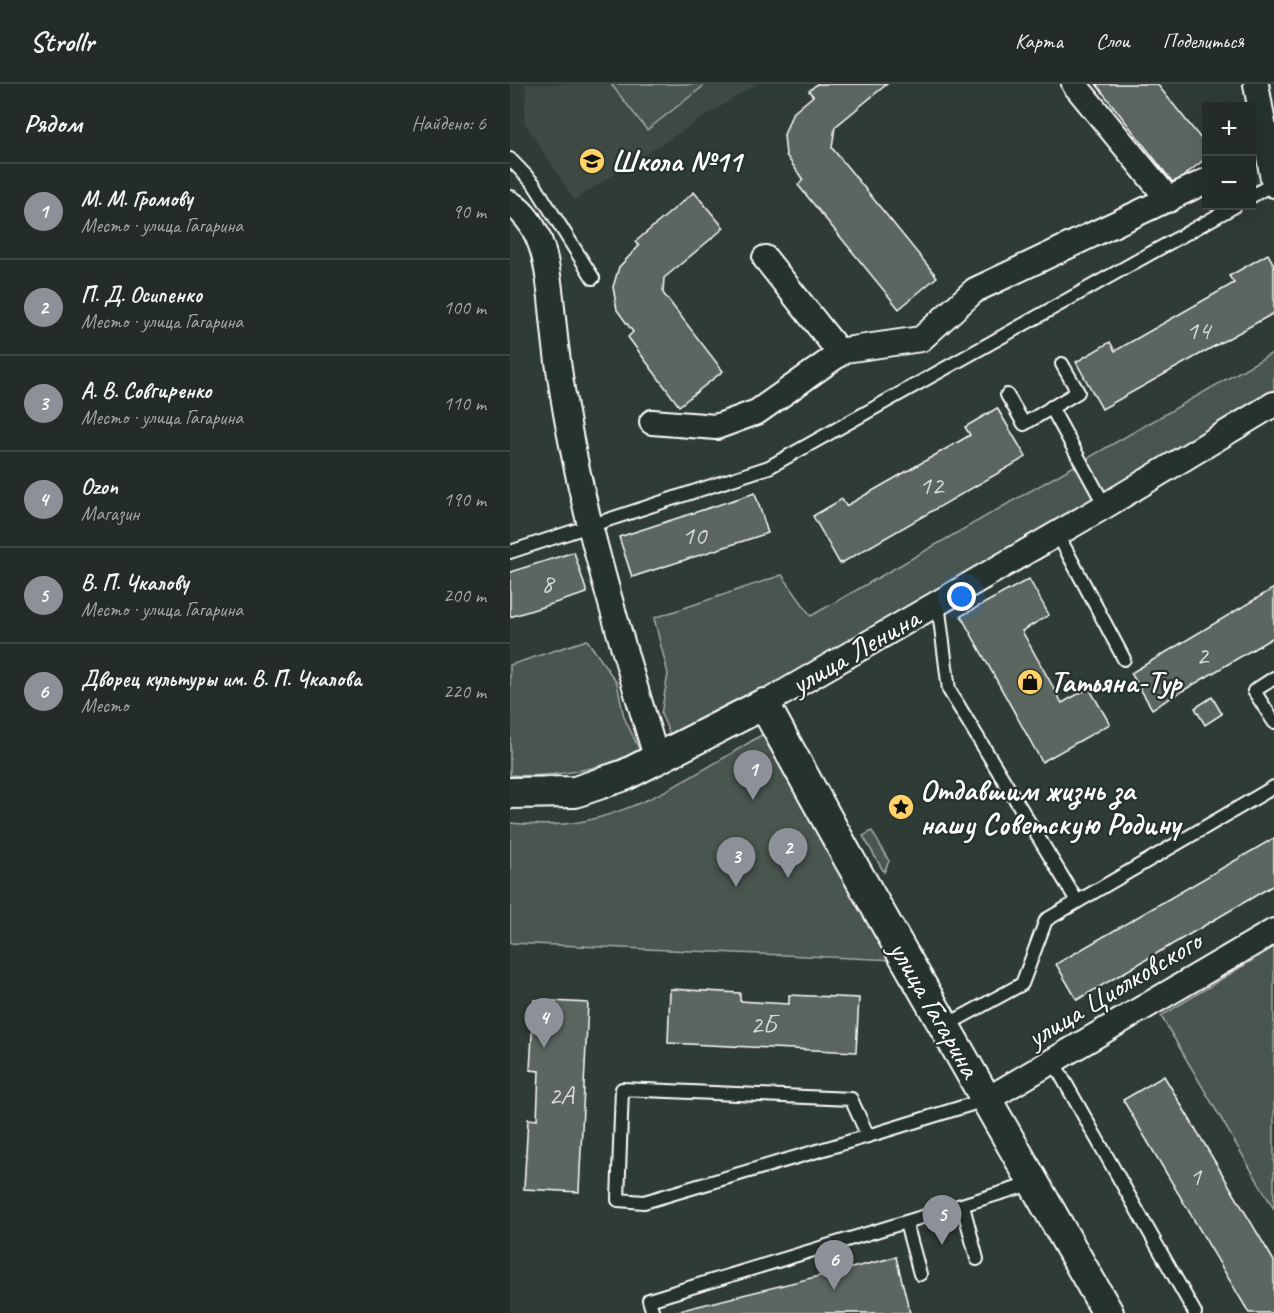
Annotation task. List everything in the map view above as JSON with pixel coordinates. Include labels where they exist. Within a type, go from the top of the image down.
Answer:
[{"type":"street","points":[[1074,84],[1169,200]]},
{"type":"street","points":[[1256,84],[1259,155],[1274,184]]},
{"type":"street","points":[[652,422],[716,427],[757,412],[845,350],[921,339],[975,290],[1202,183]]},
{"type":"street","points":[[510,203],[533,225],[541,246],[550,285],[555,335],[589,527],[657,760]]},
{"type":"street","points":[[765,258],[840,353]]},
{"type":"street","name":"улица Ленина","points":[[510,793],[575,792],[625,775],[657,760],[764,704],[1105,506],[1274,404]]},
{"type":"street","name":"улица Гагарина","points":[[764,704],[1108,1313]]},
{"type":"street","name":"улица Циолковского","points":[[986,1100],[1274,931]]},
{"type":"lane","points":[[510,159],[534,184],[593,278]]},
{"type":"lane","points":[[1256,193],[1274,184]]},
{"type":"lane","points":[[510,552],[769,467],[1228,210]]},
{"type":"lane","points":[[1007,395],[1024,424],[1078,392],[1062,364]]},
{"type":"lane","points":[[1051,407],[1105,506]]},
{"type":"lane","points":[[1057,533],[1124,659]]},
{"type":"lane","points":[[938,603],[949,690],[1077,901]]},
{"type":"lane","points":[[1274,678],[1254,691],[1274,722]]},
{"type":"lane","points":[[945,1026],[1022,984],[1046,920],[1274,787]]},
{"type":"lane","points":[[1053,1061],[1195,1313]]},
{"type":"lane","points":[[868,1136],[851,1099],[622,1089],[618,1200],[644,1202],[868,1136],[986,1100]]},
{"type":"lane","points":[[653,1313],[649,1300],[1035,1183]]},
{"type":"lane","points":[[963,1206],[977,1259]]},
{"type":"lane","points":[[906,1223],[920,1274]]},
{"type":"shaded area","name":"Школа №11","points":[[526,84],[756,84],[574,200],[524,122]]},
{"type":"shaded area","points":[[611,84],[706,84],[647,130]]},
{"type":"shaded area","points":[[1274,352],[1274,391],[760,696],[671,737],[661,714],[668,674],[654,618],[782,575],[811,616]]},
{"type":"shaded area","points":[[587,640],[617,683],[624,717],[640,751],[593,768],[560,774],[510,775],[510,665]]},
{"type":"shaded area","points":[[770,730],[895,960],[510,943],[510,823],[545,825],[579,822],[604,816],[654,797]]},
{"type":"shaded area","points":[[872,831],[889,861],[884,872],[863,836]]},
{"type":"shaded area","points":[[1274,947],[1274,1209],[1161,1016]]},
{"type":"building","points":[[817,84],[887,84],[835,127],[832,148],[937,277],[899,309],[798,185],[803,180],[786,155],[784,135],[792,114],[813,96],[809,91]]},
{"type":"building","points":[[1096,84],[1157,84],[1202,140],[1202,161],[1174,184]]},
{"type":"building","points":[[694,192],[724,228],[664,278],[663,293],[723,371],[679,406],[628,337],[633,332],[617,310],[613,287],[619,267],[639,246],[635,242]]},
{"type":"building","points":[[1268,254],[1274,265],[1274,313],[1102,409],[1076,362],[1110,342],[1115,351],[1234,283],[1229,276]]},
{"type":"building","points":[[997,408],[1026,457],[840,564],[813,516],[842,499],[846,506],[965,438],[970,435],[965,427]]},
{"type":"building","points":[[755,493],[768,533],[632,577],[619,537]]},
{"type":"building","points":[[574,552],[587,593],[510,617],[510,572]]},
{"type":"building","points":[[1029,579],[1049,615],[1022,631],[1062,703],[1089,688],[1110,724],[1042,762],[961,616]]},
{"type":"building","points":[[1274,588],[1274,637],[1152,709],[1131,673]]},
{"type":"building","points":[[1212,697],[1222,714],[1205,725],[1195,708]]},
{"type":"building","points":[[1274,838],[1274,885],[1077,1000],[1056,964]]},
{"type":"building","points":[[670,989],[740,993],[740,1001],[789,1004],[789,995],[859,998],[856,1052],[668,1043]]},
{"type":"building","points":[[534,1000],[588,1003],[579,1192],[524,1189],[528,1119],[537,1120],[539,1071],[530,1070]]},
{"type":"building","points":[[1164,1076],[1274,1261],[1274,1313],[1249,1313],[1123,1100]]},
{"type":"building","points":[[896,1257],[910,1313],[678,1313],[678,1311]]},
{"type":"place","name":"Школа №11","points":[[592,161]]},
{"type":"place","name":"Татьяна-Тур","points":[[1030,682]]},
{"type":"place","name":"М. М. Громову","points":[[753,800]]},
{"type":"place","name":"Отдавшим жизнь за нашу Советскую Родину","points":[[901,807]]},
{"type":"place","name":"П. Д. Осипенко","points":[[788,878]]},
{"type":"place","name":"А. В. Совгиренко","points":[[736,887]]},
{"type":"place","name":"Ozon","points":[[544,1048]]},
{"type":"place","name":"В. П. Чкалову","points":[[942,1245]]},
{"type":"place","name":"Дворец культуры им. В. П. Чкалова","points":[[834,1290]]}]
